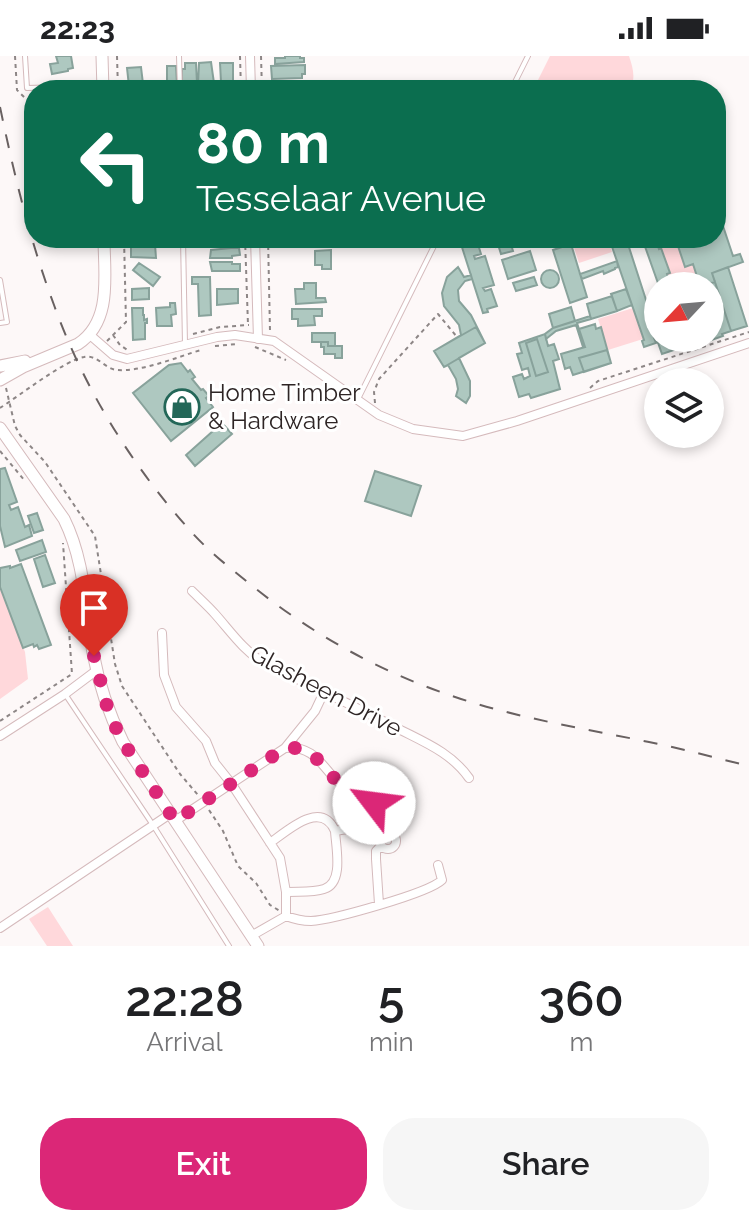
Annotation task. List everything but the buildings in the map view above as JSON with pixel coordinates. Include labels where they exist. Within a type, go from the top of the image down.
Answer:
[{"type":"street","points":[[102,56],[103,80]]},
{"type":"street","points":[[250,56],[251,80]]},
{"type":"street","points":[[1,374],[78,344],[90,335],[100,318],[104,298],[104,248]]},
{"type":"street","points":[[255,248],[258,326],[255,342]]},
{"type":"street","points":[[90,335],[101,347],[121,359],[170,349],[185,340],[235,335],[255,342],[274,341],[360,397],[379,415],[413,429],[463,436],[517,421],[749,343]]},
{"type":"street","points":[[0,428],[70,532],[78,556],[97,670],[109,714],[123,742],[254,943],[282,914],[286,892],[280,858],[215,763],[206,741],[176,707],[164,675],[162,633]]},
{"type":"street","points":[[0,438],[54,505]]},
{"type":"street","name":"Glasheen Drive","points":[[192,591],[254,657],[442,750],[469,778]]},
{"type":"street","points":[[0,736],[97,670]]},
{"type":"street","points":[[65,694],[100,684]]},
{"type":"street","points":[[0,928],[153,825],[203,802],[285,748],[315,711],[324,692]]},
{"type":"street","points":[[285,748],[297,747],[309,753],[349,790],[370,793],[374,803],[369,828]]},
{"type":"street","points":[[270,843],[306,818],[321,818],[335,831],[337,872],[332,885],[322,890],[286,892]]},
{"type":"street","points":[[335,831],[369,828],[381,841],[376,851],[379,904]]},
{"type":"street","points":[[282,914],[297,920],[321,920],[379,904],[440,883],[438,865]]},
{"type":"lane","points":[[25,56],[26,80]]},
{"type":"lane","points":[[179,56],[180,80]]},
{"type":"lane","points":[[516,80],[528,56]]},
{"type":"lane","points":[[183,248],[185,340]]},
{"type":"lane","points":[[360,397],[433,248]]},
{"type":"lane","points":[[0,280],[7,322],[0,323]]},
{"type":"lane","points":[[65,694],[229,946]]},
{"type":"path","points":[[15,56],[17,90],[24,97]]},
{"type":"path","points":[[117,56],[118,80]]},
{"type":"path","points":[[240,56],[241,80]]},
{"type":"path","points":[[261,56],[262,80]]},
{"type":"path","points":[[94,358],[126,322],[124,248]]},
{"type":"path","points":[[245,248],[248,325]]},
{"type":"path","points":[[185,340],[220,327],[248,325],[270,332],[268,248]]},
{"type":"path","points":[[360,397],[376,404],[374,392],[379,379],[438,314],[457,337]]},
{"type":"path","points":[[588,389],[598,381],[749,332]]},
{"type":"path","points":[[113,335],[129,351],[138,351]]},
{"type":"path","points":[[255,342],[293,364]]},
{"type":"path","points":[[212,347],[236,344]]},
{"type":"path","points":[[0,408],[83,357],[94,358],[111,368],[134,369],[201,350]]},
{"type":"path","points":[[1,374],[20,435],[45,462],[95,536],[115,664],[122,686],[180,774],[223,831],[238,866],[256,883],[270,905],[282,914]]},
{"type":"path","points":[[0,721],[72,674],[62,532]]},
{"type":"shaded area","points":[[550,56],[629,56],[633,73],[633,80],[538,80]]},
{"type":"shaded area","points":[[574,248],[611,248],[612,252],[579,263]]},
{"type":"shaded area","points":[[659,248],[685,248],[686,267],[693,264],[696,272],[670,272],[662,249]]},
{"type":"shaded area","points":[[633,308],[643,339],[608,350],[598,319]]},
{"type":"shaded area","points":[[0,589],[25,652],[28,679],[0,699]]},
{"type":"shaded area","points":[[48,907],[73,946],[47,946],[29,919]]},
{"type":"railway","points":[[0,107],[24,208]]},
{"type":"railway","points":[[35,248],[79,365],[110,422],[146,477],[200,541],[269,599],[347,650],[431,689],[508,712],[749,766]]},
{"type":"place","name":"Home Timber & Hardware","points":[[182,407]]},
{"type":"route","points":[[94,656],[109,714],[123,742],[175,821],[285,748],[297,747],[309,753],[349,790],[370,793],[374,803]]}]
